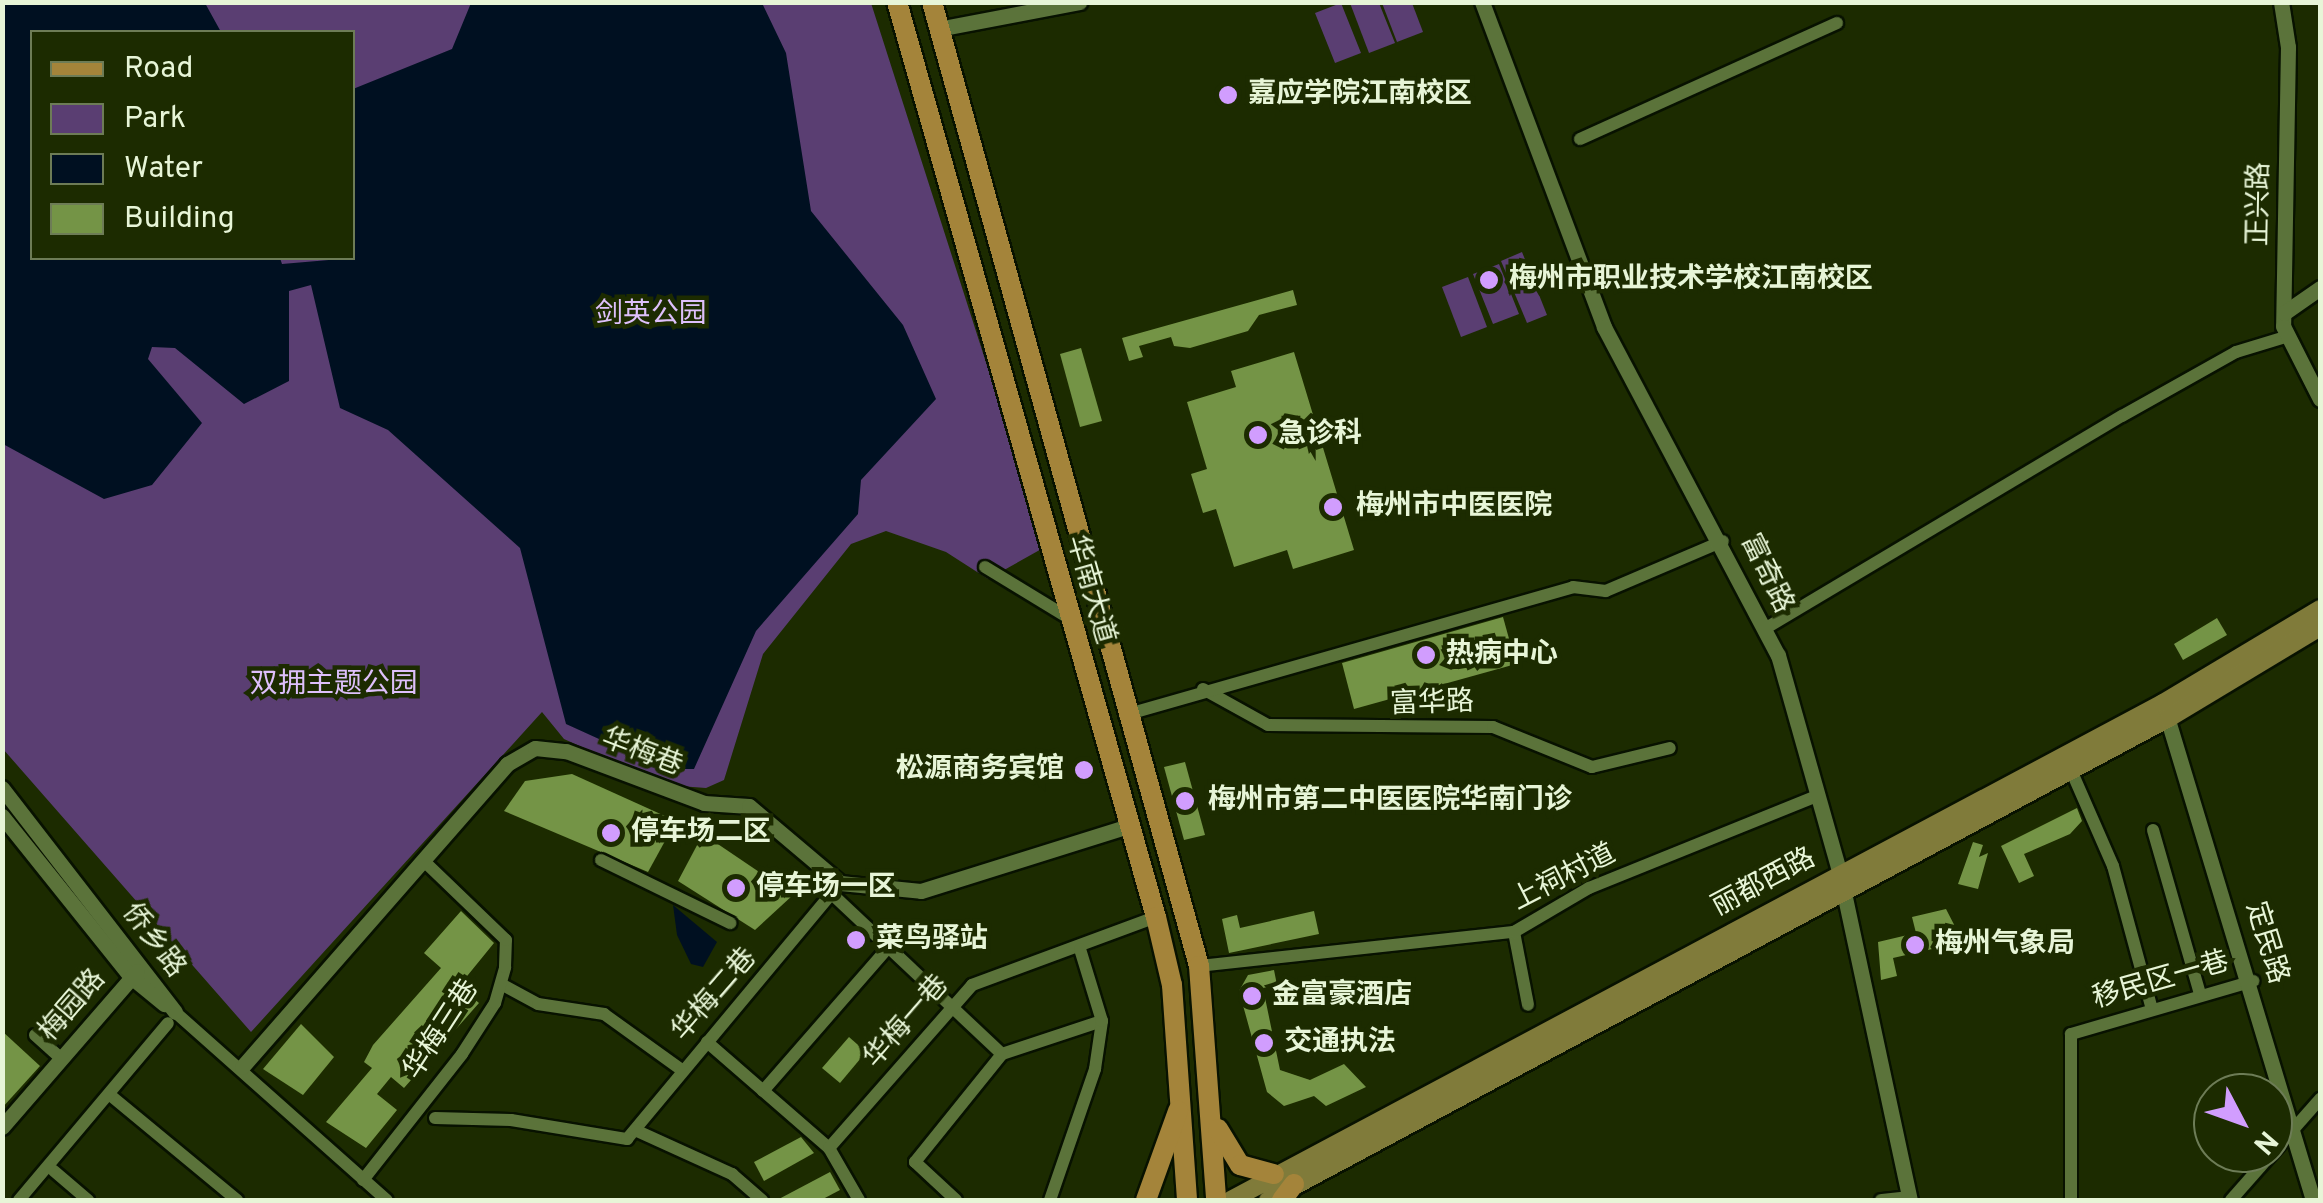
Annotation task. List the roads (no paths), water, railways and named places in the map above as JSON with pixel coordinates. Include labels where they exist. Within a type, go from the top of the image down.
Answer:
[{"type":"main road","name":"华南大道","points":[[898,2],[1156,917],[1182,1100],[1187,1200]]},
{"type":"main road","name":"华南大道","points":[[932,2],[1124,714],[1200,966],[1216,1200]]},
{"type":"main road","name":"丽都西路","points":[[1230,1200],[1842,883],[2071,770],[2320,609]]},
{"type":"main road","name":"丽都西路","points":[[1268,1200],[1842,883],[2320,627]]},
{"type":"main road","points":[[1078,649],[1105,639]]},
{"type":"main road","points":[[1146,1200],[1182,1100]]},
{"type":"main road","points":[[1212,1112],[1240,1165],[1274,1174]]},
{"type":"street","points":[[938,29],[1080,2]]},
{"type":"street","name":"富奇路","points":[[1482,2],[1604,326],[1766,628],[1819,795],[1842,883],[1910,1199]]},
{"type":"street","name":"正兴路","points":[[2280,2],[2288,48],[2284,313],[2288,336],[2320,399]]},
{"type":"street","points":[[1580,139],[1838,23]]},
{"type":"street","points":[[2284,313],[2320,288]]},
{"type":"street","points":[[1766,628],[2236,352],[2288,336]]},
{"type":"street","points":[[1124,714],[1572,586],[1606,591],[1723,542]]},
{"type":"street","points":[[986,567],[1069,618]]},
{"type":"street","name":"富华路","points":[[1196,685],[1268,724],[1493,727],[1592,767],[1670,748]]},
{"type":"street","name":"定民路","points":[[2166,710],[2253,981],[2276,1073]]},
{"type":"street","name":"华梅巷","points":[[242,1067],[508,764],[535,748],[566,752],[704,804],[749,806],[836,889]]},
{"type":"street","points":[[2071,770],[2113,866],[2151,1006]]},
{"type":"street","name":"侨乡路","points":[[2,788],[142,964],[171,1018]]},
{"type":"street","name":"上祠村道","points":[[1200,966],[1514,932],[1588,888],[1819,795]]},
{"type":"street","name":"侨乡路","points":[[2,816],[131,977],[171,1018]]},
{"type":"street","points":[[836,889],[920,891],[1128,826]]},
{"type":"street","points":[[2153,830],[2200,994]]},
{"type":"street","points":[[600,860],[730,923]]},
{"type":"street","name":"华梅三巷","points":[[363,1180],[462,1054],[501,984],[506,940],[424,861]]},
{"type":"street","points":[[836,889],[887,949],[1002,1054]]},
{"type":"street","name":"华梅二巷","points":[[631,1135],[836,889]]},
{"type":"street","name":"华梅一巷","points":[[829,1148],[972,985],[1156,917]]},
{"type":"street","points":[[1514,932],[1528,1006]]},
{"type":"street","points":[[762,1091],[887,949]]},
{"type":"street","points":[[1050,1200],[1095,1069],[1102,1021],[1080,949]]},
{"type":"street","name":"梅园路","points":[[2,1127],[142,964]]},
{"type":"street","name":"移民区一巷","points":[[2071,1200],[2071,1034],[2151,1006],[2253,981]]},
{"type":"street","points":[[501,984],[538,1004],[604,1014],[683,1071]]},
{"type":"street","points":[[20,1200],[171,1018],[242,1067],[387,1200]]},
{"type":"street","points":[[956,1200],[915,1162],[1002,1054],[1102,1021]]},
{"type":"street","points":[[35,1035],[58,1056]]},
{"type":"street","points":[[707,1042],[829,1148],[859,1200]]},
{"type":"street","points":[[110,1094],[236,1200]]},
{"type":"street","points":[[2293,1130],[2320,1099]]},
{"type":"street","points":[[435,1118],[511,1120],[631,1135],[732,1174],[762,1200]]},
{"type":"street","name":"定民路","points":[[2293,1138],[2314,1200]]},
{"type":"street","points":[[54,1170],[88,1200]]},
{"type":"street","points":[[2232,1200],[2255,1173]]},
{"type":"street","points":[[1881,1200],[1910,1199]]},
{"type":"water","points":[[2,3],[205,3],[220,30],[30,30],[30,260],[281,260],[282,264],[355,260],[355,88],[452,49],[471,3],[762,3],[786,53],[811,211],[903,325],[936,399],[861,480],[858,514],[756,631],[694,769],[665,769],[566,724],[520,548],[388,430],[340,408],[311,285],[289,291],[289,381],[244,404],[175,348],[152,347],[148,359],[202,423],[152,485],[104,499],[3,444]]},
{"type":"water","points":[[673,905],[717,942],[703,967],[691,964],[677,935]]},
{"type":"place","name":"嘉应学院江南校区","points":[[1228,95]]},
{"type":"place","name":"梅州市职业技术学校江南校区","points":[[1489,280]]},
{"type":"place","name":"急诊科","points":[[1258,435]]},
{"type":"place","name":"梅州市中医医院","points":[[1333,507]]},
{"type":"place","name":"热病中心","points":[[1426,655]]},
{"type":"place","name":"松源商务宾馆","points":[[1084,770]]},
{"type":"place","name":"梅州市第二中医医院华南门诊","points":[[1185,801]]},
{"type":"place","name":"停车场二区","points":[[611,833]]},
{"type":"place","name":"停车场一区","points":[[736,888]]},
{"type":"place","name":"菜鸟驿站","points":[[856,940]]},
{"type":"place","name":"梅州气象局","points":[[1915,945]]},
{"type":"place","name":"金富豪酒店","points":[[1252,996]]},
{"type":"place","name":"交通执法","points":[[1264,1043]]},
{"type":"park label","name":"剑英公园","points":[[651,315]]},
{"type":"park label","name":"双拥主题公园","points":[[334,685]]}]
